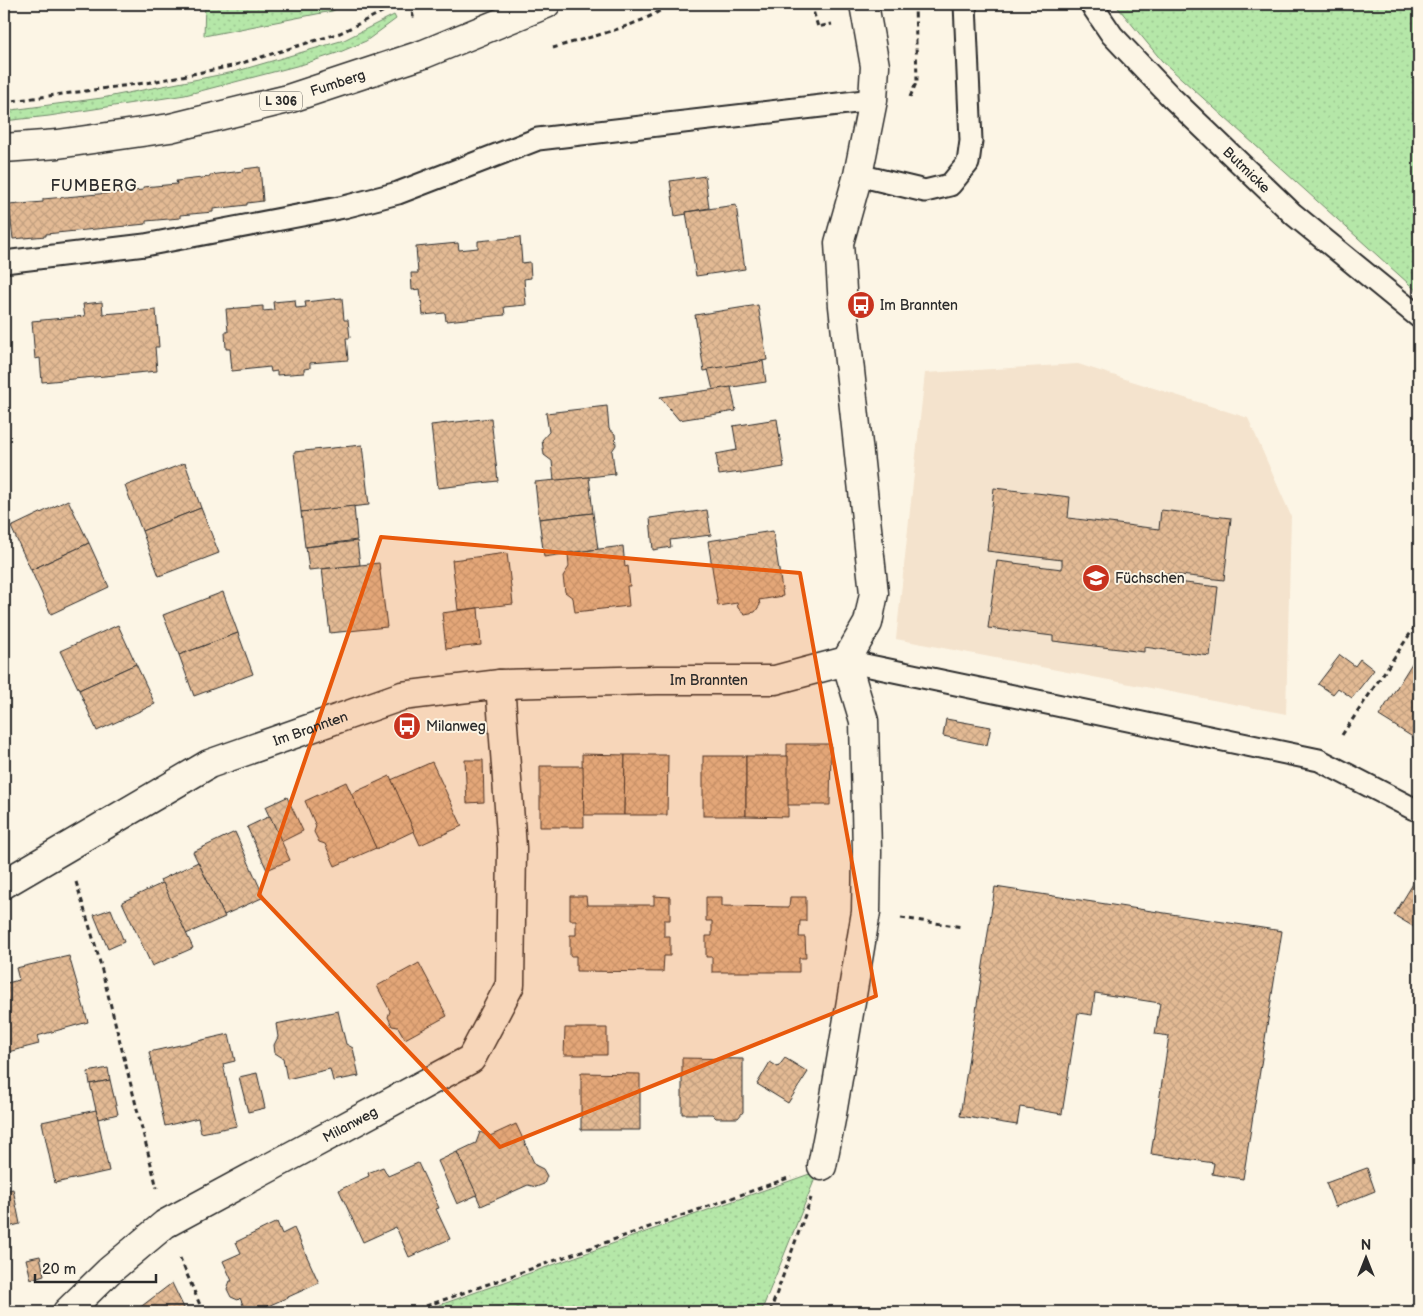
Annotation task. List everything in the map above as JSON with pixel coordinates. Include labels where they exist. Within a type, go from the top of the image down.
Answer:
[{"type":"street","name":"Fumberg","points":[[4,148],[58,144],[170,128],[288,99],[424,54],[546,4]]},
{"type":"street","points":[[822,1166],[866,912],[867,852],[864,721],[846,661],[868,622],[874,593],[843,306],[839,243],[858,175],[873,100],[875,66],[864,4]]},
{"type":"street","name":"Im Brannten","points":[[4,884],[209,764],[402,696],[500,684],[657,680],[775,680],[846,661]]},
{"type":"street","name":"Milanweg","points":[[67,1312],[109,1271],[166,1224],[471,1059],[510,984],[512,848],[500,684]]},
{"type":"lane","points":[[858,175],[925,191],[950,185],[968,163],[971,141],[964,4]]},
{"type":"lane","name":"Butmicke","points":[[1091,4],[1112,35],[1171,97],[1293,214],[1419,317]]},
{"type":"lane","points":[[4,262],[145,245],[344,207],[398,193],[538,139],[873,100]]},
{"type":"lane","points":[[846,661],[1310,758],[1324,762],[1414,809]]},
{"type":"path","points":[[4,102],[152,82],[232,66],[340,33],[398,4]]},
{"type":"path","points":[[553,48],[639,22],[662,10],[669,4]]},
{"type":"path","points":[[811,4],[818,28],[834,23]]},
{"type":"path","points":[[1324,762],[1414,628],[1419,627]]},
{"type":"path","points":[[65,848],[97,951],[166,1224],[203,1312]]},
{"type":"path","points":[[866,912],[963,928]]},
{"type":"path","points":[[409,1312],[822,1166]]},
{"type":"path","points":[[770,1312],[822,1166]]},
{"type":"highlighted area","points":[[381,537],[800,573],[876,996],[500,1147],[259,895]]},
{"type":"shaded area","name":"Füchschen","points":[[1078,364],[1248,418],[1291,516],[1286,714],[896,639],[925,373]]},
{"type":"green space","points":[[205,4],[348,4],[332,11],[204,36]]},
{"type":"green space","points":[[1115,4],[1419,4],[1419,293],[1162,61]]},
{"type":"green space","points":[[394,15],[396,19],[366,41],[304,64],[185,95],[4,121],[4,111],[102,98],[234,72],[344,40]]},
{"type":"green space","points":[[818,1171],[761,1312],[420,1312]]},
{"type":"building","points":[[260,167],[263,201],[213,209],[213,212],[180,215],[180,218],[146,221],[146,224],[13,239],[9,205],[43,202],[43,199],[143,190],[143,187],[177,184],[176,181],[210,177],[210,175]]},
{"type":"building","points":[[705,176],[709,208],[675,216],[670,181]]},
{"type":"building","points":[[736,205],[745,269],[696,276],[686,212]]},
{"type":"building","points":[[520,237],[522,263],[530,262],[531,278],[524,279],[526,305],[504,307],[505,315],[446,321],[445,313],[423,315],[420,289],[412,290],[411,273],[418,273],[416,247],[458,243],[459,250],[478,248],[478,241]]},
{"type":"building","points":[[342,298],[344,320],[348,320],[350,338],[346,338],[348,360],[310,363],[310,368],[304,369],[304,373],[277,375],[277,371],[271,372],[270,367],[232,371],[230,349],[226,349],[225,332],[228,332],[226,309],[263,306],[263,311],[274,310],[273,302],[295,300],[296,308],[306,307],[305,302]]},
{"type":"building","points":[[102,302],[103,314],[156,310],[159,347],[155,347],[157,371],[42,382],[40,358],[35,359],[32,321],[85,316],[83,304]]},
{"type":"building","points":[[758,305],[767,360],[704,371],[695,315]]},
{"type":"building","points":[[763,361],[766,382],[713,390],[708,369]]},
{"type":"building","points":[[731,387],[736,411],[679,420],[660,397]]},
{"type":"building","points":[[607,406],[609,429],[615,434],[616,445],[612,451],[615,474],[554,481],[552,461],[544,455],[542,440],[549,432],[546,413]]},
{"type":"building","points":[[491,418],[498,481],[438,488],[431,425]]},
{"type":"building","points":[[777,419],[784,467],[741,474],[741,472],[719,475],[716,454],[737,450],[733,426]]},
{"type":"building","points":[[362,445],[369,505],[301,512],[294,452]]},
{"type":"building","points":[[185,463],[201,508],[142,531],[125,486]]},
{"type":"building","points":[[589,477],[593,513],[539,519],[535,482]]},
{"type":"building","points":[[994,488],[1070,497],[1068,518],[1159,529],[1161,510],[1231,518],[1224,580],[1154,572],[1153,579],[1218,587],[1210,656],[1144,647],[1144,652],[1053,641],[1053,636],[988,628],[997,561],[1062,569],[1062,560],[987,551]]},
{"type":"building","points":[[68,500],[89,543],[31,570],[11,527]]},
{"type":"building","points":[[354,506],[357,540],[305,547],[301,512]]},
{"type":"building","points":[[201,508],[219,553],[159,576],[142,531]]},
{"type":"building","points":[[707,510],[711,535],[670,540],[671,547],[653,550],[650,518]]},
{"type":"building","points":[[593,513],[598,549],[544,557],[539,519]]},
{"type":"building","points":[[773,531],[783,596],[759,600],[760,605],[755,612],[745,614],[738,608],[737,603],[718,606],[708,541]]},
{"type":"building","points":[[357,541],[360,565],[309,570],[306,547]]},
{"type":"building","points":[[89,543],[109,587],[51,614],[31,570]]},
{"type":"building","points":[[623,546],[625,567],[628,566],[630,586],[627,586],[629,606],[575,612],[573,598],[565,592],[563,576],[569,567],[568,553]]},
{"type":"building","points":[[507,553],[513,604],[458,610],[452,560]]},
{"type":"building","points":[[379,563],[387,627],[330,633],[322,569]]},
{"type":"building","points":[[223,592],[238,633],[179,655],[163,615]]},
{"type":"building","points":[[478,608],[481,645],[446,649],[442,613]]},
{"type":"building","points":[[118,625],[136,664],[79,690],[60,651]]},
{"type":"building","points":[[238,633],[253,674],[194,696],[179,655]]},
{"type":"building","points":[[1340,655],[1355,666],[1360,659],[1374,670],[1352,698],[1338,688],[1333,694],[1318,684]]},
{"type":"building","points":[[1414,660],[1419,664],[1419,741],[1379,716]]},
{"type":"building","points":[[136,664],[155,704],[97,731],[79,690]]},
{"type":"building","points":[[946,719],[991,727],[987,745],[943,736]]},
{"type":"building","points":[[787,744],[831,744],[830,805],[787,805]]},
{"type":"building","points":[[582,754],[625,755],[624,815],[583,815]]},
{"type":"building","points":[[625,755],[668,755],[667,815],[624,815]]},
{"type":"building","points":[[703,756],[746,756],[746,816],[703,816]]},
{"type":"building","points":[[746,756],[788,756],[788,817],[746,816]]},
{"type":"building","points":[[465,760],[483,760],[484,802],[467,803]]},
{"type":"building","points":[[432,762],[462,826],[420,845],[391,780]]},
{"type":"building","points":[[540,766],[583,766],[584,827],[540,827]]},
{"type":"building","points":[[390,776],[414,831],[376,849],[351,794]]},
{"type":"building","points":[[346,782],[376,848],[335,866],[325,844],[319,842],[314,832],[316,826],[305,801]]},
{"type":"building","points":[[287,797],[303,831],[281,842],[265,807]]},
{"type":"building","points":[[270,816],[290,860],[267,870],[247,827]]},
{"type":"building","points":[[235,832],[264,897],[224,915],[193,852]]},
{"type":"building","points":[[198,862],[225,917],[186,934],[160,880]]},
{"type":"building","points":[[1419,874],[1419,930],[1394,915]]},
{"type":"building","points":[[163,883],[193,948],[152,966],[122,902]]},
{"type":"building","points":[[995,887],[1282,931],[1243,1179],[1212,1174],[1214,1163],[1151,1154],[1169,1036],[1155,1034],[1160,1003],[1095,993],[1092,1015],[1078,1013],[1062,1114],[1020,1107],[1017,1125],[960,1116]]},
{"type":"building","points":[[570,896],[586,896],[587,905],[654,905],[654,896],[670,897],[670,920],[664,920],[664,936],[670,936],[670,956],[664,956],[663,972],[576,971],[576,956],[570,956],[570,935],[576,935],[576,920],[570,920]]},
{"type":"building","points":[[706,897],[722,897],[722,906],[789,907],[790,897],[806,897],[806,921],[800,921],[799,937],[805,937],[806,958],[799,958],[799,972],[712,972],[712,957],[706,957],[706,936],[712,936],[712,921],[706,921]]},
{"type":"building","points":[[111,909],[124,942],[108,949],[94,915]]},
{"type":"building","points":[[69,956],[88,1022],[37,1036],[39,1044],[4,1053],[4,980],[6,979],[7,983],[19,980],[16,968]]},
{"type":"building","points":[[419,963],[447,1016],[405,1039],[398,1027],[392,1026],[388,1017],[390,1011],[377,986]]},
{"type":"building","points":[[338,1011],[346,1044],[353,1048],[359,1076],[333,1081],[330,1069],[287,1079],[283,1058],[275,1053],[274,1045],[278,1037],[276,1024]]},
{"type":"building","points":[[565,1028],[607,1028],[607,1055],[564,1055]]},
{"type":"building","points":[[229,1034],[235,1061],[223,1064],[237,1126],[201,1133],[198,1118],[165,1126],[149,1052]]},
{"type":"building","points":[[682,1058],[743,1059],[743,1112],[738,1118],[716,1118],[712,1114],[682,1114]]},
{"type":"building","points":[[785,1058],[808,1072],[788,1103],[757,1084],[770,1062],[778,1067]]},
{"type":"building","points":[[108,1068],[110,1080],[90,1084],[88,1072]]},
{"type":"building","points":[[257,1073],[265,1108],[248,1112],[239,1077]]},
{"type":"building","points":[[581,1073],[640,1074],[640,1130],[581,1130]]},
{"type":"building","points":[[110,1080],[118,1114],[98,1119],[90,1084]]},
{"type":"building","points":[[96,1110],[109,1171],[55,1183],[42,1122]]},
{"type":"building","points":[[516,1124],[535,1165],[543,1169],[547,1176],[544,1184],[536,1187],[528,1185],[481,1206],[457,1152],[476,1143],[480,1132],[490,1136]]},
{"type":"building","points":[[457,1152],[477,1195],[457,1204],[438,1161]]},
{"type":"building","points":[[418,1163],[439,1208],[436,1209],[450,1239],[409,1257],[396,1227],[363,1242],[339,1190],[369,1176],[368,1173],[383,1167],[388,1176]]},
{"type":"building","points":[[1367,1168],[1375,1191],[1335,1207],[1326,1183]]},
{"type":"building","points":[[13,1189],[20,1224],[4,1228],[4,1191]]},
{"type":"building","points":[[277,1222],[282,1234],[294,1228],[319,1283],[255,1312],[246,1312],[240,1298],[238,1300],[231,1297],[227,1289],[230,1281],[232,1281],[223,1261],[241,1253],[236,1242]]},
{"type":"building","points":[[40,1256],[44,1275],[31,1279],[26,1259]]},
{"type":"building","points":[[172,1283],[186,1312],[134,1312]]},
{"type":"place","name":"Im Brannten","points":[[861,305]]},
{"type":"place","name":"Füchschen","points":[[1096,578]]},
{"type":"place","name":"Milanweg","points":[[407,726]]},
{"type":"district","name":"FUMBERG","points":[[94,185]]}]
